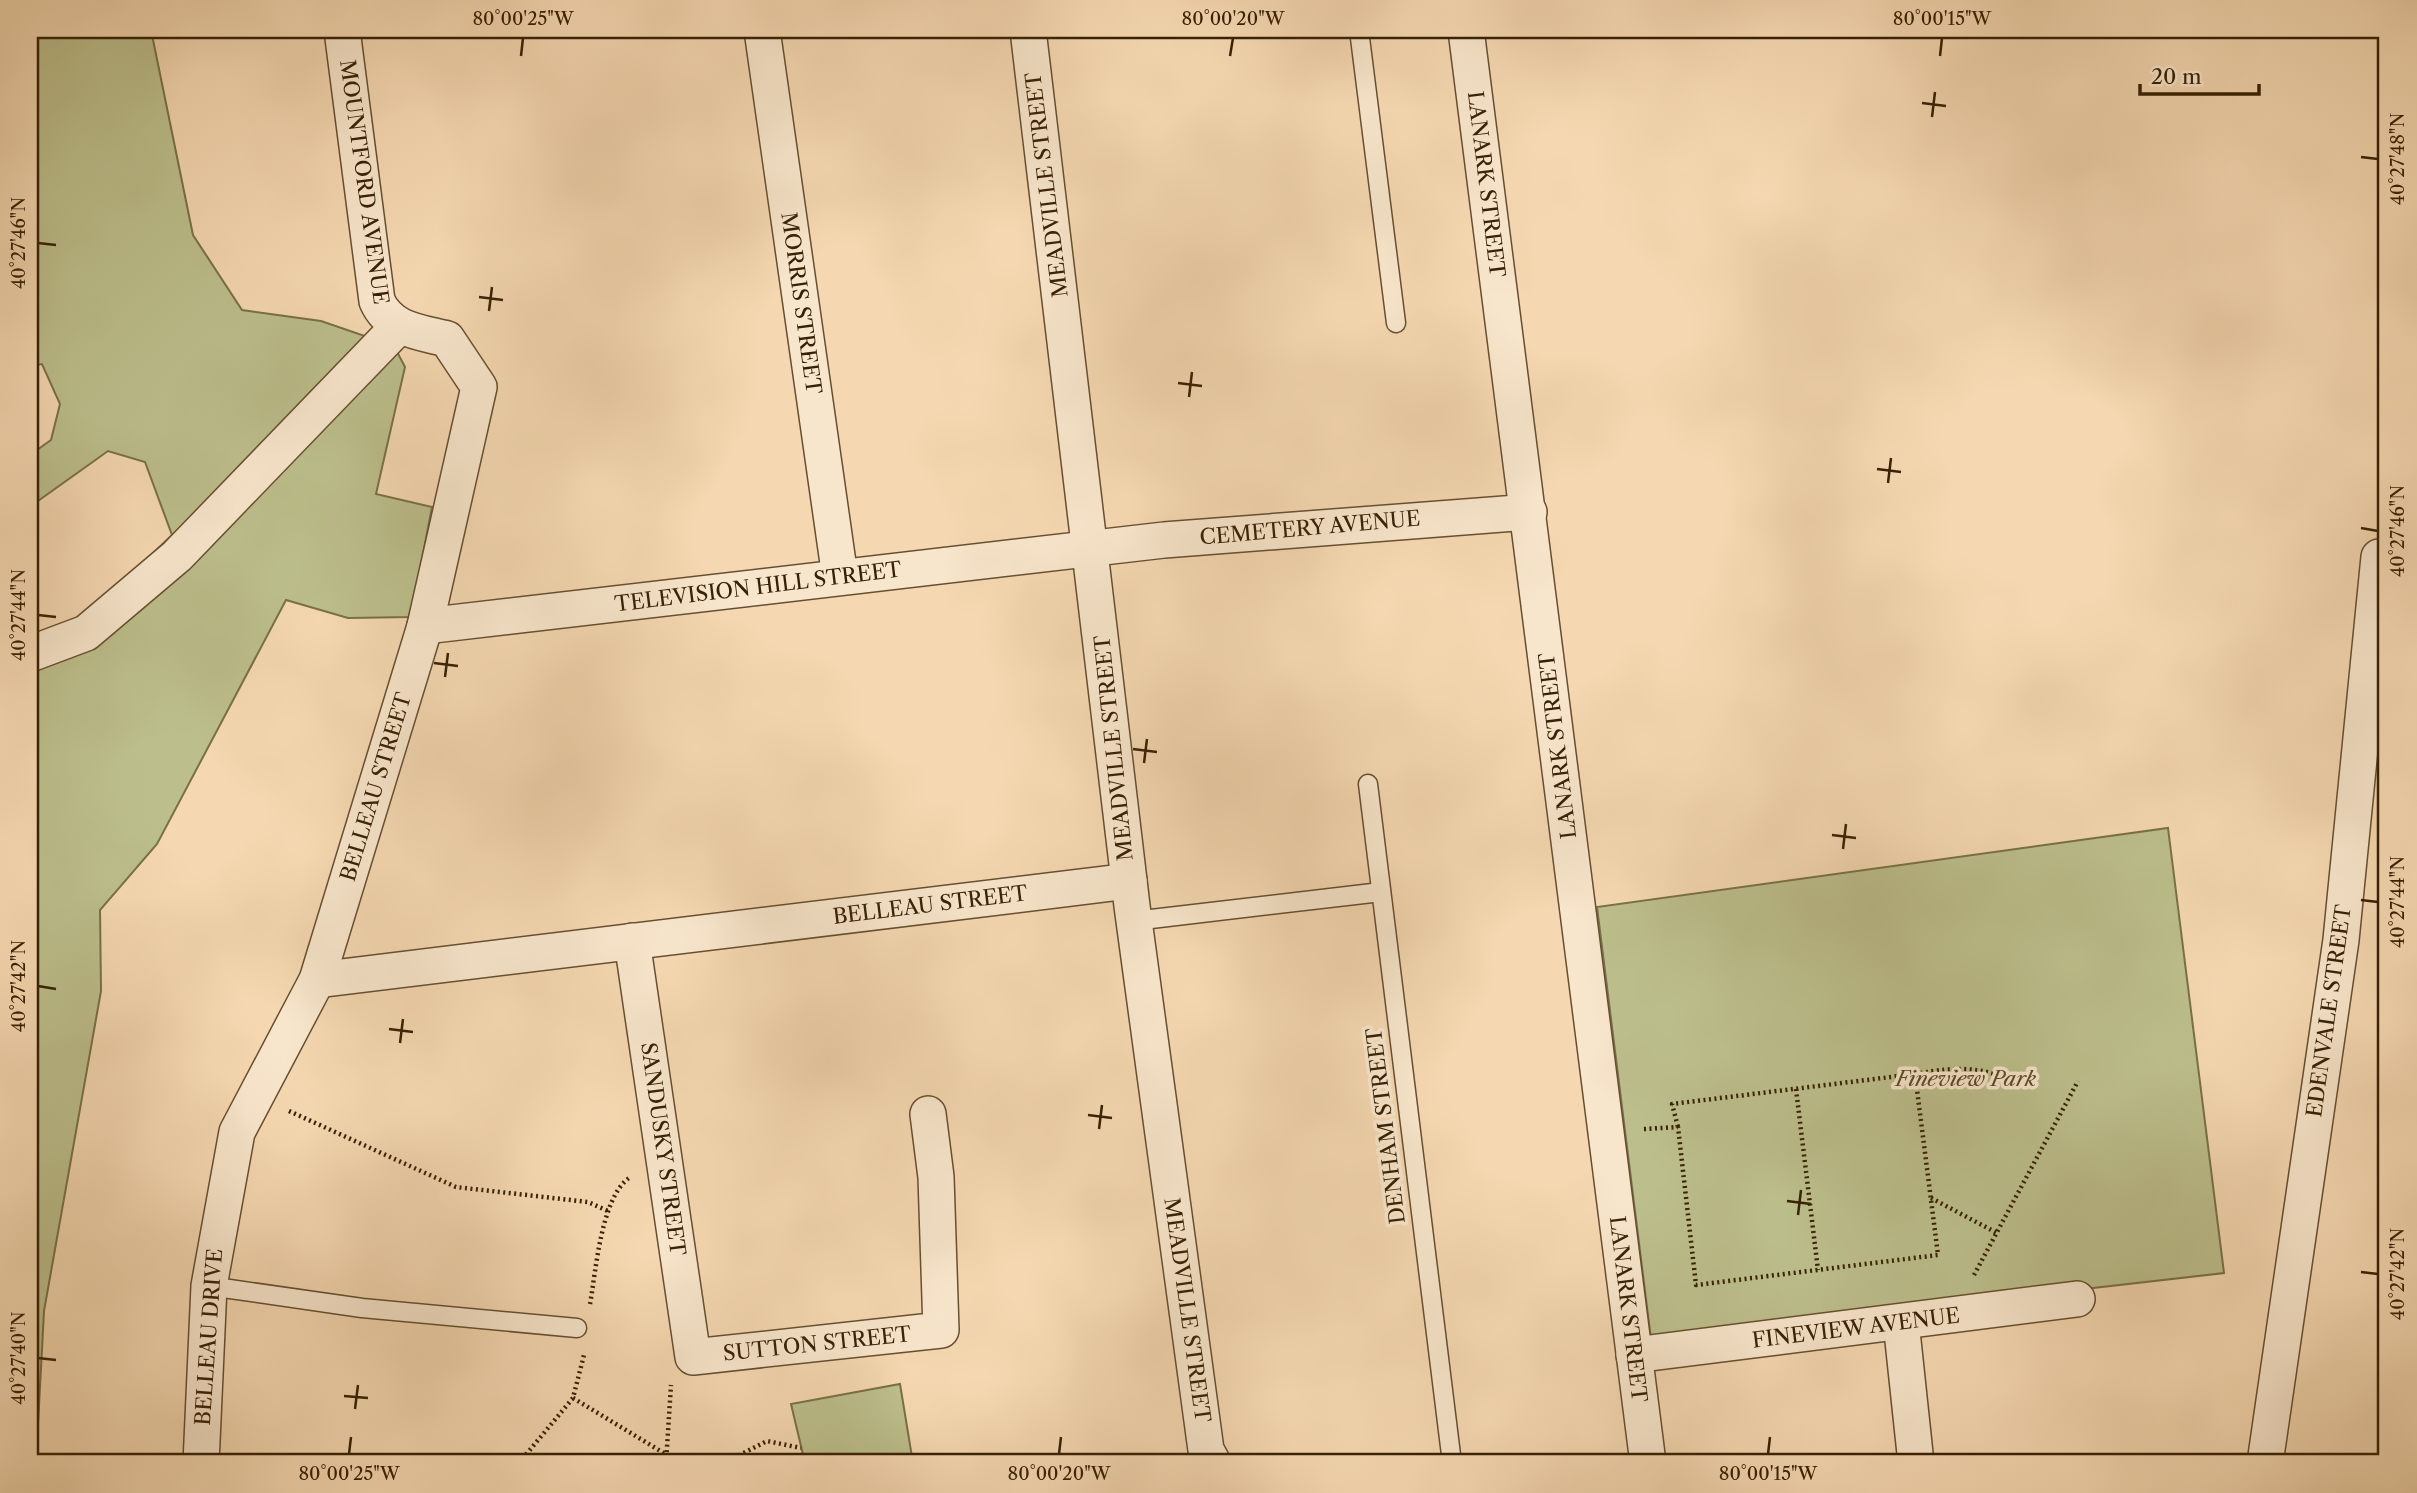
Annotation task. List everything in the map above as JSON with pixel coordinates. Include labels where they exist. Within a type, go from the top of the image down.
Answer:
[{"type":"street","name":"MOUNTFORD AVENUE","points":[[342,30],[377,301],[384,316],[399,326]]},
{"type":"street","name":"MORRIS STREET","points":[[762,30],[840,577]]},
{"type":"street","name":"MEADVILLE STREET","points":[[1028,30],[1134,921],[1206,1450],[1213,1463]]},
{"type":"street","name":"LANARK STREET","points":[[1466,30],[1648,1463]]},
{"type":"street","name":"BELLEAU STREET","points":[[399,326],[447,339],[479,387],[425,626],[317,979],[1129,881]]},
{"type":"street","points":[[30,654],[86,633],[177,556],[399,326]]},
{"type":"street","name":"CEMETERY AVENUE","points":[[1091,548],[1206,536],[1529,512]]},
{"type":"street","name":"TELEVISION HILL STREET","points":[[425,626],[1091,548]]},
{"type":"street","name":"EDENVALE STREET","points":[[2265,1463],[2340,940],[2379,557]]},
{"type":"street","name":"SANDUSKY STREET","points":[[632,941],[693,1357]]},
{"type":"street","name":"BELLEAU DRIVE","points":[[201,1463],[209,1286],[237,1132],[317,979]]},
{"type":"street","name":"SUTTON STREET","points":[[693,1357],[941,1330],[936,1177],[928,1114]]},
{"type":"street","name":"FINEVIEW AVENUE","points":[[1634,1355],[2077,1299]]},
{"type":"street","points":[[1901,1322],[1916,1463]]},
{"type":"lane","points":[[1359,30],[1396,323]]},
{"type":"lane","name":"DENHAM STREET","points":[[1368,784],[1452,1463]]},
{"type":"lane","points":[[1134,921],[1381,892]]},
{"type":"lane","points":[[209,1286],[362,1308],[577,1328]]},
{"type":"path","points":[[1915,1074],[1938,1255],[1696,1285],[1678,1127],[1672,1104],[1957,1067],[2003,1076],[2026,1086]]},
{"type":"path","points":[[1952,1315],[2078,1081]]},
{"type":"path","points":[[1796,1089],[1818,1270]]},
{"type":"path","points":[[294,1114],[456,1187],[588,1202],[608,1211]]},
{"type":"path","points":[[1605,1132],[1678,1127]]},
{"type":"path","points":[[1930,1198],[1997,1233]]},
{"type":"path","points":[[573,1398],[667,1455]]},
{"type":"path","points":[[666,1463],[670,1412]]},
{"type":"path","points":[[724,1463],[767,1441],[801,1448]]},
{"type":"green space","points":[[30,30],[151,30],[193,235],[242,310],[321,321],[394,346],[405,367],[376,494],[432,507],[411,617],[348,618],[286,600],[157,844],[100,910],[101,991],[44,1311],[36,1463],[30,1463],[30,664],[80,623],[172,535],[145,462],[108,451],[38,501],[30,577],[30,455],[51,440],[60,404],[42,364],[30,366]]},
{"type":"green space","name":"Fineview Park","points":[[2168,828],[2224,1273],[1651,1339],[1597,907]]},
{"type":"green space","points":[[900,1384],[913,1463],[805,1463],[791,1404]]}]
